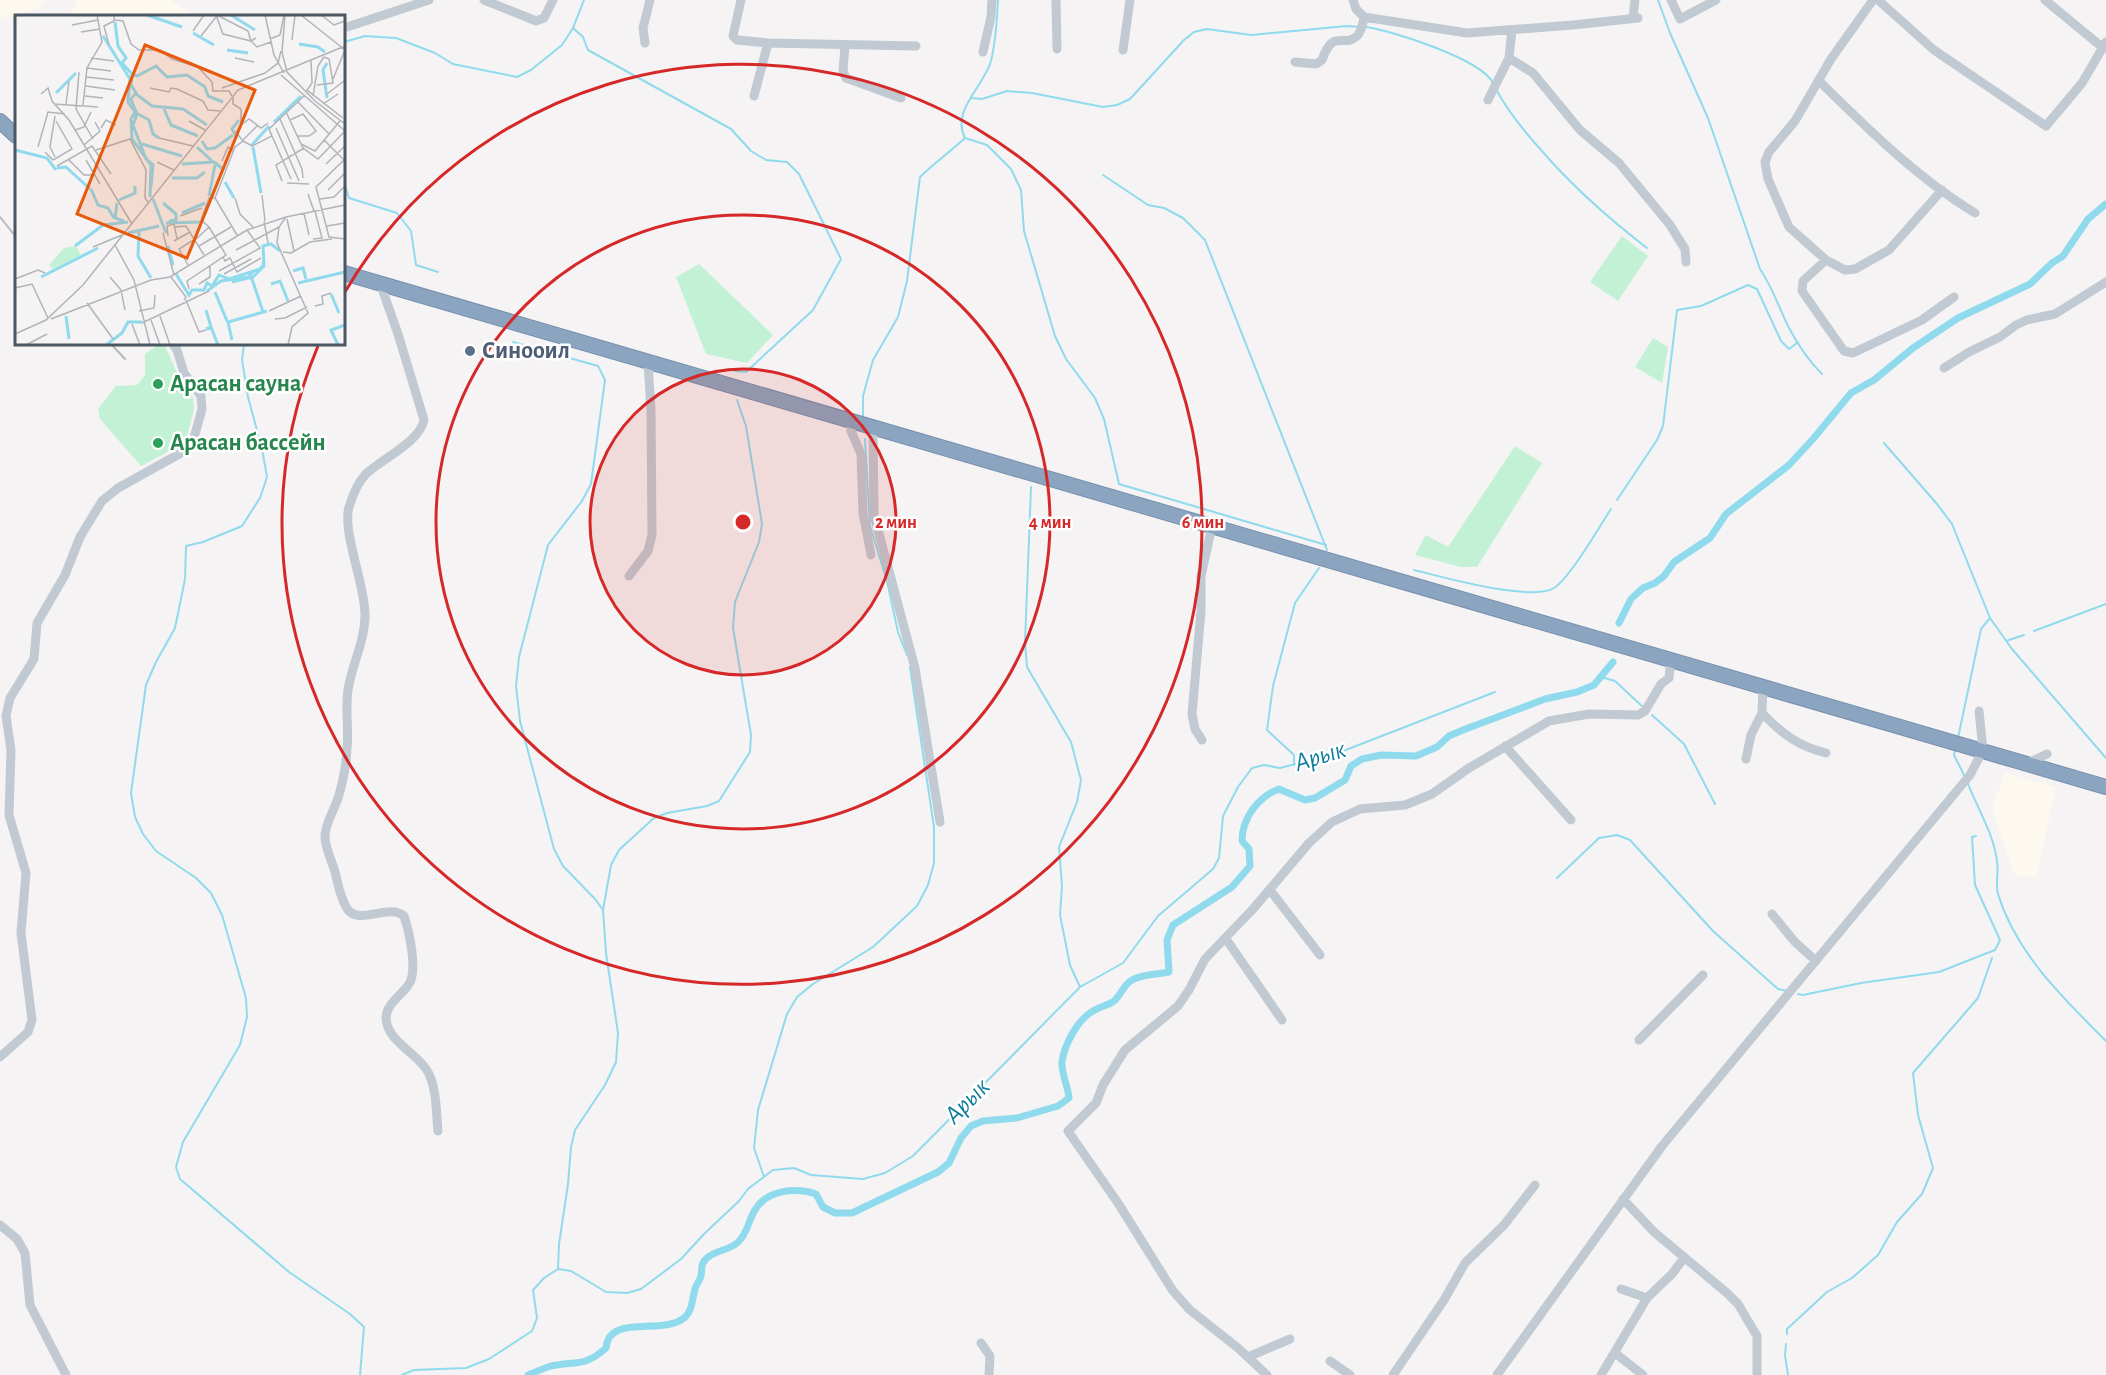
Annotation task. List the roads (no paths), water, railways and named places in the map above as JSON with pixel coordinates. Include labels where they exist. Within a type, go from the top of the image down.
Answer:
[{"type":"highway","points":[[0,121],[15,135]]},
{"type":"highway","points":[[345,273],[2106,787]]},
{"type":"street","points":[[345,28],[429,0]]},
{"type":"street","points":[[484,0],[541,21],[548,13],[553,0]]},
{"type":"street","points":[[645,43],[643,28],[650,0]]},
{"type":"street","points":[[741,0],[733,36],[737,40],[845,46],[916,46]]},
{"type":"street","points":[[983,52],[991,17],[992,0]]},
{"type":"street","points":[[1056,0],[1057,49]]},
{"type":"street","points":[[1123,50],[1130,0]]},
{"type":"street","points":[[1353,0],[1356,9],[1364,17],[1467,33],[1635,18],[1635,0]]},
{"type":"street","points":[[1671,0],[1680,19],[1716,0]]},
{"type":"street","points":[[1942,190],[1889,250],[1855,269],[1845,270],[1826,260],[1789,227],[1768,179],[1765,162],[1769,152],[1795,121],[1831,58],[1875,0],[1934,50],[2046,126],[2082,83],[2104,45],[2045,0]]},
{"type":"street","points":[[1295,62],[1316,64],[1322,60],[1327,46],[1333,41],[1353,39],[1359,34],[1364,17]]},
{"type":"street","points":[[1488,100],[1509,58],[1512,30]]},
{"type":"street","points":[[754,96],[768,43]]},
{"type":"street","points":[[845,46],[843,71],[846,78],[901,98]]},
{"type":"street","points":[[1509,58],[1533,73],[1580,130],[1619,163],[1671,225],[1685,249],[1686,262]]},
{"type":"street","points":[[1819,81],[1876,138],[1975,213]]},
{"type":"street","points":[[1826,260],[1803,281],[1802,291],[1844,351],[1853,353],[1922,320],[1954,297]]},
{"type":"street","points":[[1944,368],[1969,352],[2000,337],[2016,325],[2037,317],[2050,316],[2106,282]]},
{"type":"street","points":[[380,283],[424,420],[420,430],[413,438],[365,475],[349,508],[349,533],[361,580],[365,616],[361,644],[348,691],[347,749],[344,773],[325,838],[341,898],[351,914],[359,916],[395,912],[404,916],[410,940],[412,977],[387,1012],[386,1021],[396,1040],[421,1062],[431,1078],[438,1131]]},
{"type":"street","points":[[0,1057],[28,1032],[32,1020],[21,933],[26,873],[9,815],[10,750],[6,716],[10,698],[34,659],[38,622],[65,575],[80,537],[102,501],[118,488],[192,445],[202,409],[201,396],[184,373],[174,345]]},
{"type":"street","points":[[629,576],[648,551],[652,535],[651,410],[648,362]]},
{"type":"street","points":[[851,421],[851,431],[861,454],[863,513],[871,555]]},
{"type":"street","points":[[873,427],[874,515],[915,668],[940,822]]},
{"type":"street","points":[[1202,740],[1195,729],[1192,714],[1201,611],[1200,576],[1212,526]]},
{"type":"street","points":[[1267,1375],[1190,1310],[1173,1290],[1118,1203],[1068,1131],[1096,1103],[1103,1085],[1125,1050],[1178,1006],[1205,959],[1270,890],[1309,843],[1332,822],[1360,809],[1405,805],[1432,794],[1469,768],[1538,726],[1559,718],[1589,714],[1634,716],[1642,713],[1649,706],[1661,684],[1669,678],[1671,659]]},
{"type":"street","points":[[1746,759],[1751,735],[1762,712],[1763,686]]},
{"type":"street","points":[[1497,1375],[1677,1127],[1970,775],[1983,750],[1979,711]]},
{"type":"street","points":[[1762,712],[1790,739],[1807,748],[1826,753]]},
{"type":"street","points":[[1505,747],[1571,820]]},
{"type":"street","points":[[2028,763],[2047,754]]},
{"type":"street","points":[[1270,890],[1320,955]]},
{"type":"street","points":[[1772,914],[1795,942],[1816,961]]},
{"type":"street","points":[[1226,939],[1282,1020]]},
{"type":"street","points":[[1639,1040],[1703,975]]},
{"type":"street","points":[[1393,1375],[1444,1300],[1465,1263],[1504,1225],[1534,1185]]},
{"type":"street","points":[[1623,1199],[1648,1226],[1738,1304],[1756,1333],[1757,1375]]},
{"type":"street","points":[[0,1225],[17,1239],[25,1252],[30,1305],[66,1375]]},
{"type":"street","points":[[1601,1375],[1647,1298],[1672,1274],[1684,1258]]},
{"type":"street","points":[[1621,1289],[1647,1298]]},
{"type":"street","points":[[1248,1357],[1290,1339]]},
{"type":"street","points":[[981,1343],[990,1356],[989,1375]]},
{"type":"street","points":[[1615,1353],[1643,1375]]},
{"type":"street","points":[[1330,1361],[1350,1375]]},
{"type":"waterway","points":[[345,42],[365,36],[396,38],[435,53],[453,64],[517,77],[531,70],[562,45],[573,28],[584,0]]},
{"type":"waterway","points":[[998,0],[991,61],[965,108],[962,128],[965,138],[987,145],[1011,169],[1021,190],[1024,231],[1055,336],[1066,359],[1095,398],[1104,419],[1119,484],[1326,545]]},
{"type":"waterway","points":[[1658,0],[1670,33],[1708,118],[1760,269],[1796,341],[1822,374]]},
{"type":"waterway","points":[[972,98],[982,99],[1007,91],[1032,93],[1103,107],[1117,105],[1130,99],[1194,32],[1207,29],[1251,35],[1347,26],[1360,27]]},
{"type":"waterway","points":[[1366,27],[1415,40],[1455,56],[1485,74],[1493,83]]},
{"type":"waterway","points":[[573,28],[583,37],[588,50],[731,129],[751,151],[766,160],[787,162],[799,174],[841,259],[813,310],[746,372],[735,371]]},
{"type":"waterway","points":[[1497,91],[1523,129],[1553,164],[1605,214],[1647,248]]},
{"type":"waterway","points":[[863,417],[863,396],[873,360],[898,317],[907,281],[920,177],[965,138]]},
{"type":"waterway","points":[[1103,175],[1148,205],[1164,208],[1183,218],[1205,240],[1327,550]]},
{"type":"waterway","points":[[345,186],[349,198],[397,213],[411,231],[416,265],[438,272]]},
{"type":"waterway","points":[[1619,623],[1631,599],[1643,588],[1664,576],[1674,562],[1710,538],[1726,514],[1789,465],[1851,393],[1874,380],[1913,348],[1958,318],[2030,284],[2063,256],[2088,219],[2106,204]]},
{"type":"waterway","points":[[1617,500],[1657,440],[1663,426],[1677,310],[1701,306],[1748,285],[1757,289],[1781,341],[1789,349],[1798,342]]},
{"type":"waterway","points":[[513,342],[598,366],[605,380],[591,484],[582,501],[548,545],[519,657],[516,686],[520,721],[554,849],[563,866],[603,910],[606,953],[618,1033],[616,1062],[605,1085],[575,1130],[559,1244],[558,1269]]},
{"type":"waterway","points":[[244,345],[242,360],[248,397],[267,477],[260,498],[242,526],[203,542],[186,546],[185,579],[175,628],[146,685],[131,793],[135,817],[143,834],[156,851],[196,878],[211,893],[222,915],[246,998],[247,1017],[240,1045],[183,1142],[176,1167],[180,1179],[289,1272],[350,1314],[364,1327],[360,1375]]},
{"type":"waterway","points":[[603,910],[611,865],[619,850],[654,818],[667,813],[707,806],[719,801],[750,752],[751,735],[733,628],[735,602],[759,542],[762,524],[746,426],[737,400]]},
{"type":"waterway","points":[[865,439],[870,526],[887,581],[898,632],[907,655]]},
{"type":"waterway","points":[[1884,443],[1952,524],[1990,618],[2012,649],[2106,758]]},
{"type":"waterway","points":[[1031,487],[1025,642],[1027,667],[1071,742],[1081,780],[1077,802],[1059,847],[1062,886],[1060,915],[1070,965],[1080,987]]},
{"type":"waterway","points":[[1414,570],[1486,587],[1543,592],[1554,588],[1568,574],[1611,509]]},
{"type":"waterway","points":[[1294,765],[1294,755],[1267,730],[1273,686],[1295,603],[1319,568]]},
{"type":"waterway","points":[[2034,631],[2106,604]]},
{"type":"waterway","points":[[1958,738],[1981,629],[1990,618]]},
{"type":"waterway","points":[[2006,641],[2024,635]]},
{"type":"waterway","points":[[528,1375],[551,1366],[586,1361],[606,1348],[609,1337],[616,1331],[674,1323],[684,1318],[691,1308],[703,1263],[710,1256],[738,1242],[744,1235],[755,1210],[766,1198],[782,1192],[808,1192],[816,1194],[823,1207],[835,1213],[852,1213],[938,1172],[949,1163],[961,1138],[971,1126],[983,1121],[1017,1118],[1058,1106],[1069,1098],[1062,1062],[1077,1026],[1087,1015],[1114,1001],[1132,980],[1146,975],[1169,972],[1167,940],[1173,925],[1232,887],[1250,866],[1249,849],[1242,841],[1243,832],[1248,817],[1264,797],[1279,789],[1305,800],[1315,798],[1345,780],[1351,766],[1362,759],[1381,755],[1416,756],[1437,747],[1449,736],[1463,730],[1545,699],[1577,692],[1594,685],[1613,662]]},
{"type":"waterway","points":[[764,1177],[754,1148],[758,1110],[787,1014],[797,997],[813,984],[873,947],[917,906],[928,885],[934,863],[934,827],[910,667]]},
{"type":"waterway","points":[[1601,677],[1615,681],[1644,708]]},
{"type":"waterway","name":"Арык","points":[[402,1375],[414,1370],[466,1368],[489,1359],[532,1331],[537,1318],[533,1290],[544,1278],[558,1269],[571,1271],[606,1292],[627,1293],[641,1289],[681,1259],[748,1189],[773,1170],[794,1168],[811,1175],[863,1179],[885,1173],[913,1156],[1080,987],[1123,963],[1158,916],[1213,869],[1219,858],[1223,816],[1238,787],[1252,768],[1264,765],[1280,768],[1338,753],[1495,692]]},
{"type":"waterway","points":[[1652,715],[1684,744],[1715,804]]},
{"type":"waterway","points":[[1955,750],[1954,755],[1965,777]]},
{"type":"waterway","points":[[1968,784],[1993,842],[1996,852],[1998,894],[2016,936],[2043,974],[2106,1041]]},
{"type":"waterway","points":[[1557,878],[1599,838],[1617,835],[1630,840],[1713,931],[1778,989],[1787,991]]},
{"type":"waterway","points":[[1798,994],[1939,972],[1995,950],[2000,940],[1975,885],[1972,837],[1976,836]]},
{"type":"waterway","points":[[1787,1334],[1787,1329],[1827,1292],[1852,1278],[1878,1255],[1897,1222],[1922,1194],[1933,1168],[1918,1115],[1913,1073],[1978,998],[1992,958]]},
{"type":"waterway","points":[[1786,1344],[1788,1375]]},
{"type":"railway","points":[[0,217],[15,236]]},
{"type":"railway","points":[[112,345],[125,359]]},
{"type":"place","name":"Синооил","points":[[470,351]]},
{"type":"place","name":"Арасан сауна","points":[[158,384]]},
{"type":"place","name":"Арасан бассейн","points":[[158,443]]}]
